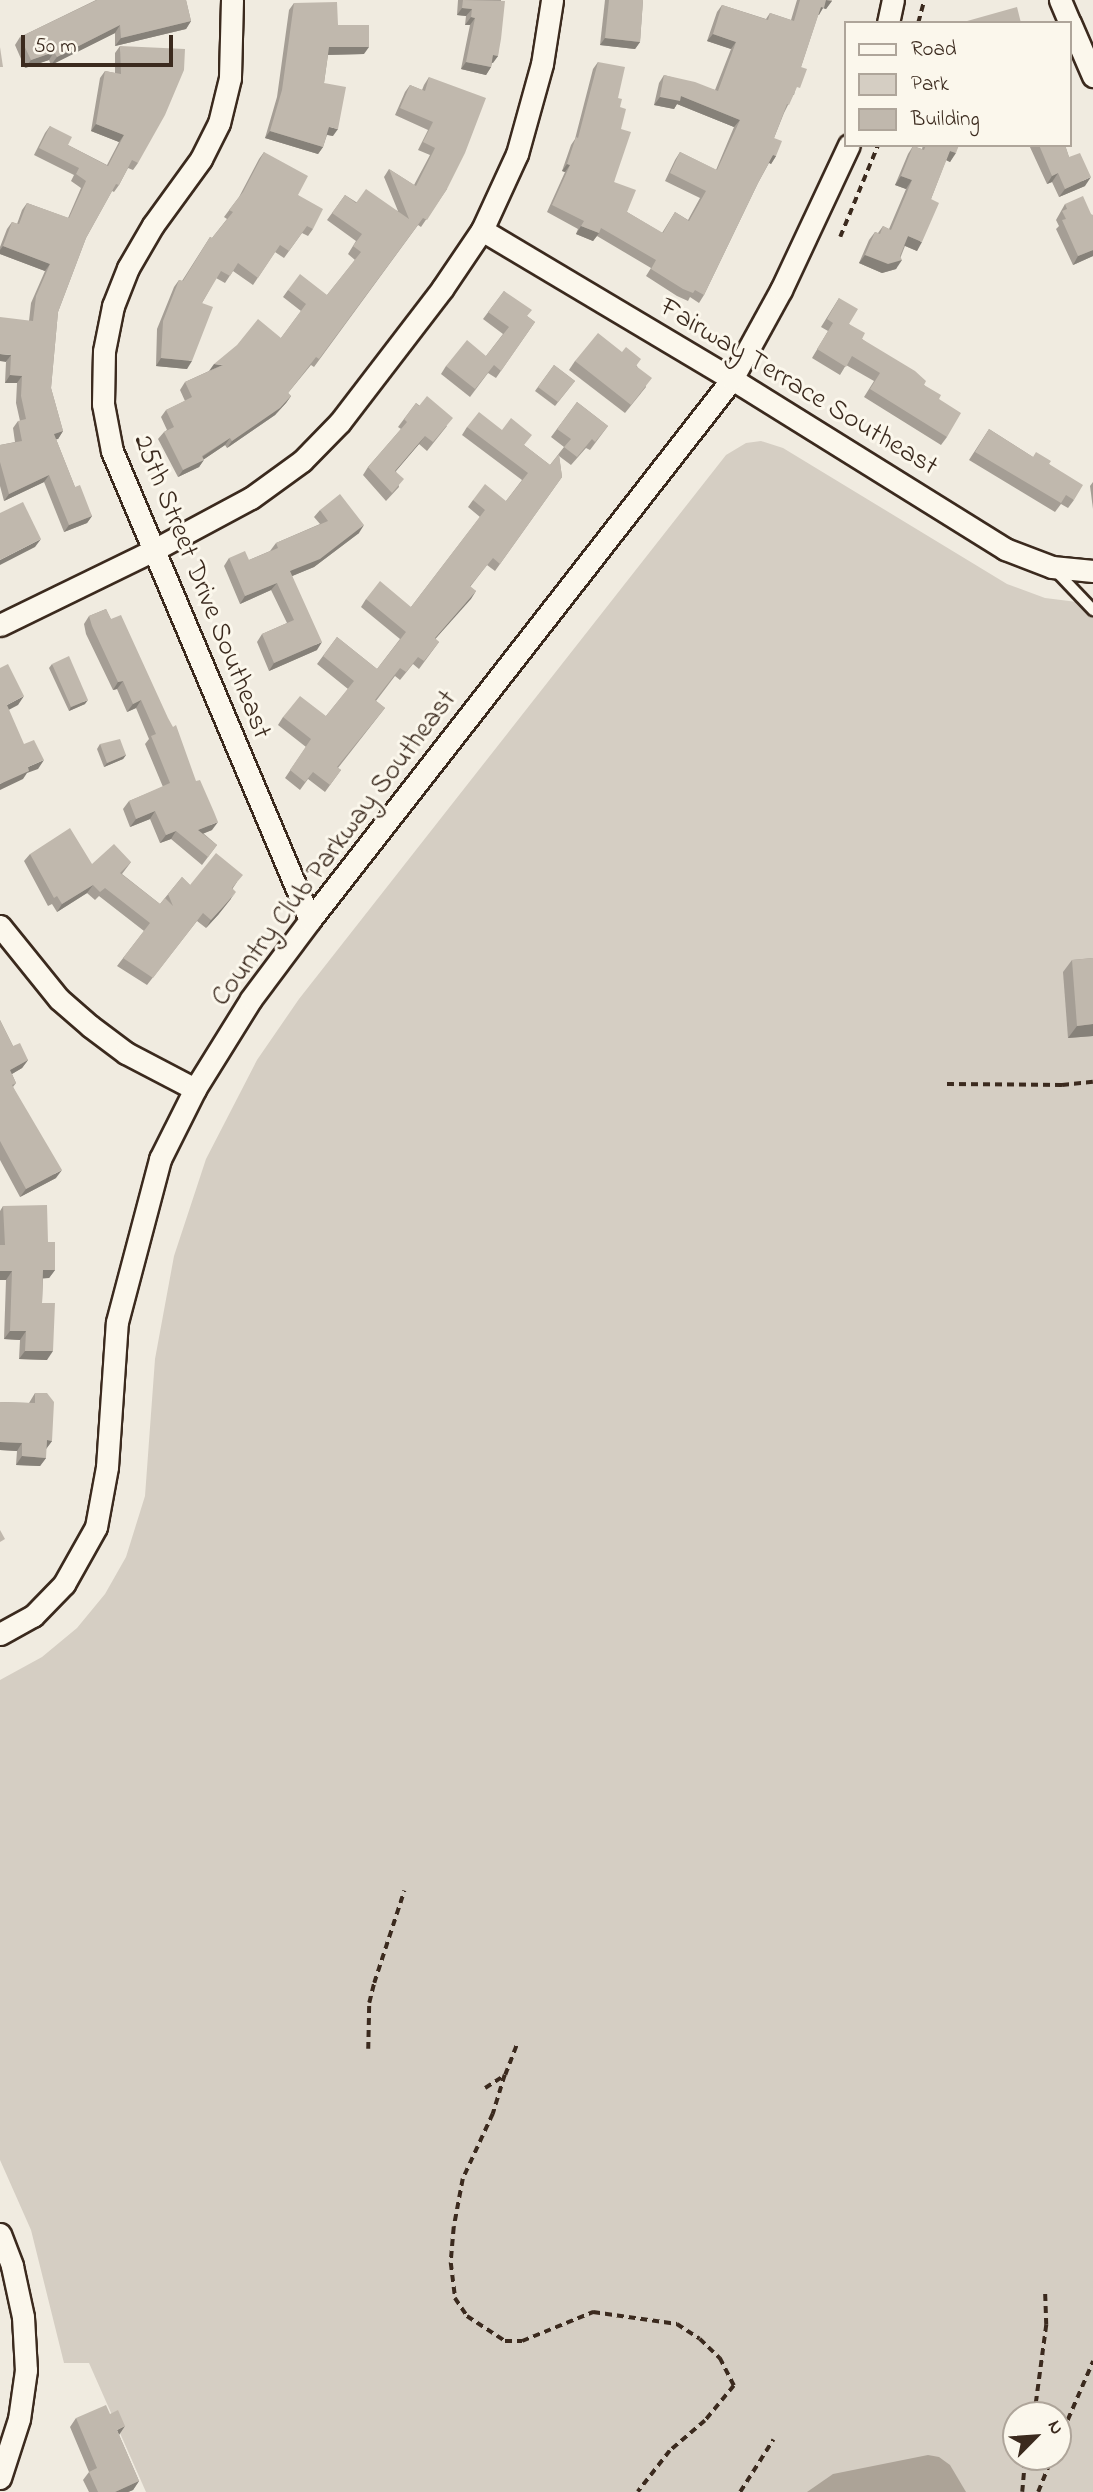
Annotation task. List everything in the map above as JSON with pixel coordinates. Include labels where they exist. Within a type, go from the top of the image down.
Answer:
[{"type":"street","name":"25th Street Drive Southeast","points":[[232,0],[230,78],[219,123],[201,159],[153,225],[128,268],[113,306],[104,351],[103,404],[111,451],[310,920]]},
{"type":"street","points":[[0,625],[152,551],[251,498],[302,461],[340,422],[442,289],[482,230],[517,154],[542,64],[552,0]]},
{"type":"street","points":[[888,21],[893,0]]},
{"type":"street","points":[[1060,0],[1069,21]]},
{"type":"street","points":[[1072,28],[1093,76]]},
{"type":"street","name":"Country Club Parkway Southeast","points":[[0,1634],[33,1616],[64,1584],[96,1527],[107,1467],[117,1322],[160,1159],[195,1088],[251,999],[310,920],[732,379],[781,290],[848,147]]},
{"type":"street","name":"Fairway Terrace Southeast","points":[[482,230],[732,379],[1005,549],[1051,566],[1093,571]]},
{"type":"street","points":[[0,926],[59,999],[90,1026],[126,1053],[195,1088]]},
{"type":"street","points":[[0,2234],[12,2266],[23,2317],[26,2370],[19,2419],[0,2477]]},
{"type":"lane","points":[[1051,566],[1093,610]]},
{"type":"path","points":[[919,21],[925,0]]},
{"type":"path","points":[[840,237],[877,147]]},
{"type":"path","points":[[947,1084],[1062,1085],[1093,1082]]},
{"type":"path","points":[[368,2049],[372,1993],[404,1891]]},
{"type":"path","points":[[517,2043],[493,2114],[463,2179],[454,2227],[451,2263],[455,2298],[467,2316],[505,2341],[522,2341],[593,2312],[650,2318],[677,2324],[700,2339],[720,2358],[734,2386],[713,2413],[670,2451],[638,2492]]},
{"type":"path","points":[[485,2088],[505,2075]]},
{"type":"path","points":[[1036,2401],[1046,2325],[1045,2290]]},
{"type":"path","points":[[1072,2410],[1093,2361]]},
{"type":"path","points":[[740,2492],[773,2440]]},
{"type":"path","points":[[1022,2492],[1024,2471]]},
{"type":"path","points":[[1038,2492],[1046,2471]]},
{"type":"green space","points":[[761,441],[783,448],[1007,584],[1045,598],[1093,604],[1093,2492],[146,2492],[89,2363],[64,2363],[31,2230],[0,2160],[0,1680],[42,1657],[77,1628],[105,1594],[126,1557],[145,1496],[155,1359],[174,1256],[206,1159],[257,1060],[299,999],[726,455],[746,443]]},
{"type":"shaded area","points":[[928,2455],[939,2457],[950,2465],[966,2492],[807,2492],[833,2474]]},
{"type":"building","points":[[97,0],[186,0],[191,21],[121,38],[120,25],[57,57],[54,52],[31,60],[20,37]]},
{"type":"building","points":[[463,0],[505,1],[498,56],[493,55],[491,67],[466,62],[475,18],[471,17],[472,9],[462,8]]},
{"type":"building","points":[[609,0],[643,0],[640,42],[605,38]]},
{"type":"building","points":[[800,0],[826,0],[824,8],[821,7],[801,67],[807,69],[800,88],[797,87],[789,105],[787,104],[774,138],[782,141],[776,156],[773,155],[758,183],[704,295],[695,290],[693,293],[683,289],[651,269],[656,260],[601,228],[599,233],[581,226],[584,221],[552,205],[570,165],[567,164],[576,137],[578,138],[598,62],[625,67],[618,98],[622,99],[620,107],[626,109],[621,129],[631,132],[614,182],[636,190],[627,212],[663,233],[675,212],[689,221],[706,191],[670,173],[680,152],[717,170],[740,120],[681,96],[680,101],[660,97],[664,75],[718,91],[736,42],[713,34],[722,5],[768,20],[770,13],[794,21]]},
{"type":"building","points":[[337,2],[338,25],[369,25],[369,47],[329,47],[324,83],[346,87],[338,129],[329,127],[323,147],[270,131],[282,90],[294,3]]},
{"type":"building","points":[[1017,7],[1020,21],[967,21]]},
{"type":"building","points":[[120,46],[185,49],[184,70],[165,115],[138,163],[132,160],[86,238],[58,312],[51,388],[63,431],[54,434],[75,487],[80,485],[92,516],[69,525],[49,475],[9,494],[0,462],[0,445],[22,441],[18,421],[26,419],[21,396],[22,376],[10,375],[11,355],[0,354],[0,317],[33,321],[36,296],[50,264],[3,246],[12,222],[19,224],[27,203],[69,218],[86,181],[76,174],[79,168],[39,148],[50,126],[72,137],[68,145],[108,166],[124,135],[96,124],[105,71],[121,74]]},
{"type":"building","points":[[429,77],[486,98],[465,153],[447,189],[427,220],[423,218],[319,359],[316,357],[288,393],[291,396],[280,408],[232,441],[230,438],[202,456],[204,460],[183,470],[164,432],[174,427],[166,410],[192,397],[185,382],[223,365],[214,364],[237,345],[258,319],[281,338],[306,304],[288,290],[300,274],[327,295],[361,252],[353,246],[362,234],[332,213],[345,195],[356,203],[366,189],[409,219],[389,169],[416,186],[435,148],[423,142],[433,122],[400,108],[410,85],[425,91]]},
{"type":"building","points":[[913,147],[924,150],[925,147],[958,147],[956,153],[950,151],[931,199],[939,203],[922,242],[908,236],[900,256],[902,260],[888,264],[865,255],[875,232],[880,234],[883,226],[891,230],[912,180],[901,176]]},
{"type":"building","points":[[1040,147],[1066,147],[1069,157],[1080,153],[1091,177],[1065,189],[1058,173],[1052,176]]},
{"type":"building","points":[[264,152],[308,176],[298,195],[323,209],[313,229],[307,226],[289,251],[280,245],[258,278],[238,263],[230,276],[221,271],[202,303],[213,307],[192,361],[161,358],[163,321],[179,280],[183,281],[210,237],[212,238],[233,212],[229,210],[243,192]]},
{"type":"building","points":[[1083,196],[1093,215],[1093,250],[1078,256],[1062,220],[1066,219],[1062,211],[1067,209],[1065,204]]},
{"type":"building","points":[[504,291],[532,310],[527,316],[535,322],[501,371],[494,365],[475,389],[446,366],[467,340],[486,356],[509,327],[488,312]]},
{"type":"building","points":[[839,298],[858,309],[849,324],[865,333],[862,339],[915,371],[926,381],[924,385],[941,395],[939,399],[961,413],[947,437],[870,389],[880,373],[852,356],[846,367],[817,349],[833,323],[827,319]]},
{"type":"building","points":[[598,333],[622,352],[626,347],[641,359],[636,366],[652,378],[631,405],[575,361]]},
{"type":"building","points":[[554,365],[575,381],[558,402],[538,387]]},
{"type":"building","points":[[427,396],[453,418],[433,442],[425,436],[395,471],[404,479],[392,493],[368,467],[407,422],[404,419],[416,403],[419,406]]},
{"type":"building","points":[[577,402],[608,426],[595,442],[592,439],[577,457],[564,447],[571,439],[557,429]]},
{"type":"building","points":[[479,412],[502,430],[511,418],[532,435],[524,445],[550,465],[559,454],[562,477],[500,564],[493,558],[470,586],[476,591],[435,638],[439,642],[424,661],[418,657],[406,672],[400,668],[375,700],[385,708],[337,767],[341,770],[330,785],[313,772],[305,782],[290,770],[311,739],[283,717],[300,696],[326,716],[354,681],[323,656],[337,637],[377,669],[406,632],[366,599],[380,581],[411,607],[485,510],[473,500],[485,484],[506,501],[528,473],[467,427]]},
{"type":"building","points":[[989,429],[1033,457],[1036,452],[1051,461],[1049,464],[1083,485],[1074,500],[1066,495],[1061,503],[975,452]]},
{"type":"building","points":[[340,494],[364,525],[320,559],[290,571],[322,642],[274,663],[262,634],[294,620],[277,583],[245,596],[229,558],[245,551],[249,560],[278,548],[276,543],[328,521],[320,510]]},
{"type":"building","points":[[23,502],[41,539],[0,560],[0,513]]},
{"type":"building","points":[[106,609],[111,619],[121,615],[168,718],[173,727],[176,725],[196,781],[200,780],[214,812],[218,822],[198,830],[217,845],[208,857],[176,831],[166,835],[155,811],[136,819],[129,801],[170,783],[151,736],[156,734],[141,700],[133,704],[123,681],[118,682],[92,626],[89,616]]},
{"type":"building","points":[[69,656],[88,700],[71,707],[52,664]]},
{"type":"building","points":[[8,664],[24,696],[7,705],[24,744],[34,740],[44,760],[28,767],[29,771],[0,784],[0,668]]},
{"type":"building","points":[[120,739],[126,755],[107,763],[100,744]]},
{"type":"building","points":[[70,828],[92,864],[114,844],[131,862],[120,873],[160,904],[165,898],[173,906],[168,894],[182,877],[190,885],[216,853],[243,875],[232,888],[236,892],[223,907],[211,920],[203,913],[153,978],[123,958],[150,923],[105,888],[100,892],[93,885],[62,904],[57,896],[54,898],[30,854]]},
{"type":"building","points":[[1093,958],[1093,1024],[1077,1026],[1072,960]]},
{"type":"building","points":[[0,1020],[13,1046],[20,1043],[28,1060],[10,1070],[16,1083],[12,1085],[62,1170],[26,1189],[0,1141]]},
{"type":"building","points":[[47,1205],[48,1242],[55,1242],[55,1270],[43,1270],[42,1303],[55,1303],[53,1351],[25,1351],[26,1331],[10,1331],[12,1271],[0,1271],[0,1245],[5,1245],[3,1206]]},
{"type":"building","points":[[35,1393],[47,1393],[54,1402],[52,1441],[47,1440],[46,1458],[22,1456],[22,1443],[0,1442],[0,1402],[35,1403]]},
{"type":"building","points":[[106,2405],[110,2414],[118,2410],[125,2426],[117,2430],[139,2481],[115,2492],[98,2492],[89,2472],[97,2468],[76,2418]]}]
